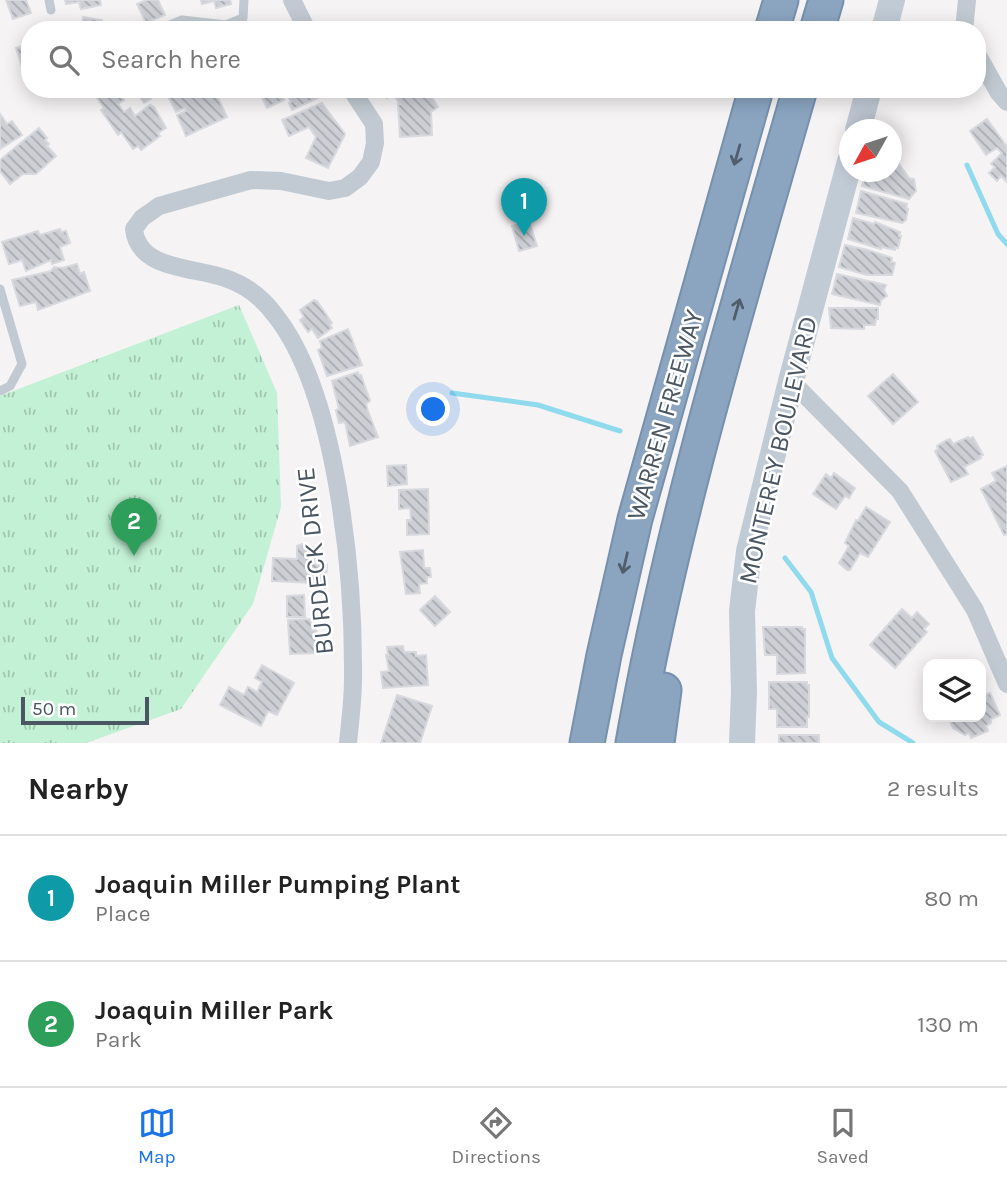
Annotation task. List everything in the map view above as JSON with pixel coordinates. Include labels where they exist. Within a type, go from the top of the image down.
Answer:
[{"type":"highway","points":[[775,21],[781,0]]},
{"type":"highway","points":[[820,21],[826,0]]},
{"type":"highway","name":"WARREN FREEWAY","points":[[587,743],[635,519],[753,98]]},
{"type":"highway","name":"WARREN FREEWAY","points":[[632,743],[676,534],[718,374],[797,98]]},
{"type":"highway","points":[[657,743],[669,657],[718,374]]},
{"type":"street","points":[[292,0],[302,21]]},
{"type":"street","points":[[886,21],[892,0]]},
{"type":"street","points":[[965,21],[967,0]]},
{"type":"street","points":[[986,70],[1007,102]]},
{"type":"street","name":"BURDECK DRIVE","points":[[348,743],[353,681],[349,592],[340,498],[316,397],[300,353],[276,316],[256,293],[225,278],[160,262],[144,252],[135,242],[134,229],[142,218],[159,206],[251,180],[281,181],[328,191],[345,188],[360,177],[371,162],[375,143],[373,124],[357,98]]},
{"type":"street","points":[[861,119],[867,98]]},
{"type":"street","name":"MONTEREY BOULEVARD","points":[[742,743],[742,611],[745,581],[756,522],[843,182]]},
{"type":"street","points":[[791,381],[900,491],[975,610],[1007,684]]},
{"type":"lane","points":[[236,21],[243,18],[244,0]]},
{"type":"lane","points":[[0,289],[22,364],[10,386],[0,391]]},
{"type":"green space","points":[[239,305],[277,393],[281,507],[253,604],[181,709],[86,743],[0,743],[0,396]]},
{"type":"building","points":[[6,0],[26,0],[31,13],[13,19]]},
{"type":"building","points":[[65,0],[100,0],[101,5],[81,9],[79,2],[66,4]]},
{"type":"building","points":[[158,0],[165,15],[145,21],[137,4]]},
{"type":"building","points":[[201,0],[230,0],[231,4],[216,8],[214,1],[202,4]]},
{"type":"building","points":[[83,17],[102,20],[102,21],[83,21]]},
{"type":"building","points":[[21,46],[21,64],[16,48]]},
{"type":"building","points":[[97,98],[123,98],[124,100],[118,104],[124,112],[130,108],[135,116],[150,105],[154,107],[166,128],[141,150],[138,146],[133,149],[121,132],[118,135],[101,110],[104,108]]},
{"type":"building","points":[[169,98],[218,98],[227,117],[186,136],[177,115],[186,111],[185,108],[176,112]]},
{"type":"building","points":[[262,98],[283,98],[284,100],[267,108]]},
{"type":"building","points":[[289,98],[318,98],[292,110],[289,103]]},
{"type":"building","points":[[396,98],[432,98],[438,107],[431,112],[432,135],[400,137],[400,104]]},
{"type":"building","points":[[322,103],[345,134],[328,168],[306,158],[316,137],[309,127],[289,136],[282,120]]},
{"type":"building","points":[[0,114],[7,124],[12,121],[22,135],[0,149]]},
{"type":"building","points":[[987,119],[1007,147],[1007,182],[1001,176],[997,181],[989,173],[995,167],[991,164],[1002,153],[997,148],[986,155],[970,131]]},
{"type":"building","points":[[39,128],[47,138],[47,146],[56,156],[36,174],[23,174],[10,184],[0,171],[0,160]]},
{"type":"building","points":[[902,168],[909,178],[914,179],[916,191],[909,199],[862,186],[863,182],[902,182]]},
{"type":"building","points":[[861,191],[907,204],[906,220],[902,223],[856,213]]},
{"type":"building","points":[[853,218],[874,224],[875,222],[900,232],[898,248],[881,249],[848,239]]},
{"type":"building","points":[[529,221],[537,246],[519,251],[512,226]]},
{"type":"building","points":[[60,229],[61,232],[66,231],[70,243],[60,247],[64,260],[52,264],[51,260],[26,271],[22,260],[9,264],[2,242],[38,231],[40,235]]},
{"type":"building","points":[[845,245],[892,258],[891,262],[895,263],[892,275],[867,275],[839,267]]},
{"type":"building","points":[[77,264],[80,274],[84,272],[90,291],[38,310],[36,302],[20,306],[12,280],[51,271],[54,267]]},
{"type":"building","points":[[837,274],[886,285],[884,290],[887,296],[881,300],[880,305],[832,294]]},
{"type":"building","points":[[314,300],[332,323],[332,328],[318,338],[312,329],[308,332],[300,320],[304,317],[300,310]]},
{"type":"building","points":[[829,308],[878,308],[878,319],[875,325],[864,325],[864,329],[831,328]]},
{"type":"building","points":[[348,329],[362,365],[327,376],[318,350],[322,348],[320,341]]},
{"type":"building","points":[[358,372],[370,401],[366,404],[378,437],[350,446],[345,422],[339,423],[336,410],[339,409],[332,381]]},
{"type":"building","points":[[893,374],[918,402],[893,424],[868,396]]},
{"type":"building","points":[[973,437],[983,455],[964,467],[968,474],[951,482],[935,451],[937,446],[947,440],[950,439],[953,444]]},
{"type":"building","points":[[406,465],[407,484],[388,486],[387,466]]},
{"type":"building","points":[[1007,466],[1007,534],[1004,535],[981,489],[996,481],[992,473]]},
{"type":"building","points":[[834,473],[855,488],[849,498],[845,496],[836,509],[813,494],[826,474],[831,478]]},
{"type":"building","points":[[428,489],[429,534],[407,535],[407,520],[411,520],[410,508],[399,509],[399,490]]},
{"type":"building","points":[[866,507],[890,522],[868,557],[860,553],[850,570],[847,570],[839,563],[849,546],[845,543]]},
{"type":"building","points":[[302,544],[316,548],[315,564],[327,565],[325,588],[314,587],[314,583],[272,581],[273,558],[297,559],[297,546]]},
{"type":"building","points":[[423,550],[424,568],[430,568],[431,577],[427,577],[427,583],[419,584],[420,593],[406,594],[400,552]]},
{"type":"building","points":[[304,595],[305,617],[287,617],[287,596]]},
{"type":"building","points":[[435,596],[450,612],[435,626],[420,610]]},
{"type":"building","points":[[902,609],[912,618],[917,612],[929,624],[924,629],[927,632],[895,668],[870,645]]},
{"type":"building","points":[[311,619],[320,653],[290,654],[288,620]]},
{"type":"building","points":[[763,627],[805,629],[805,673],[777,674],[777,655],[765,655]]},
{"type":"building","points":[[403,646],[404,652],[416,652],[416,656],[426,655],[428,685],[383,688],[381,672],[389,671],[387,647]]},
{"type":"building","points":[[262,665],[294,683],[277,715],[268,711],[261,726],[220,705],[229,687],[244,695],[248,687],[257,692],[262,682],[255,678]]},
{"type":"building","points":[[769,682],[807,682],[807,727],[777,727],[777,709],[769,709]]},
{"type":"building","points":[[990,693],[1000,715],[991,719],[991,723],[986,726],[988,731],[971,738],[969,733],[965,735],[953,728],[950,722],[986,722],[986,694]]},
{"type":"building","points":[[397,695],[432,706],[420,743],[381,743]]},
{"type":"building","points":[[779,735],[819,735],[819,743],[779,743]]},
{"type":"waterway","points":[[967,165],[998,234],[1007,244]]},
{"type":"waterway","points":[[452,393],[538,405],[620,431]]},
{"type":"waterway","points":[[785,558],[811,592],[832,658],[879,722],[913,743]]},
{"type":"place","name":"Joaquin Miller Pumping Plant","points":[[524,236]]},
{"type":"place","name":"Joaquin Miller Park","points":[[134,556]]}]
